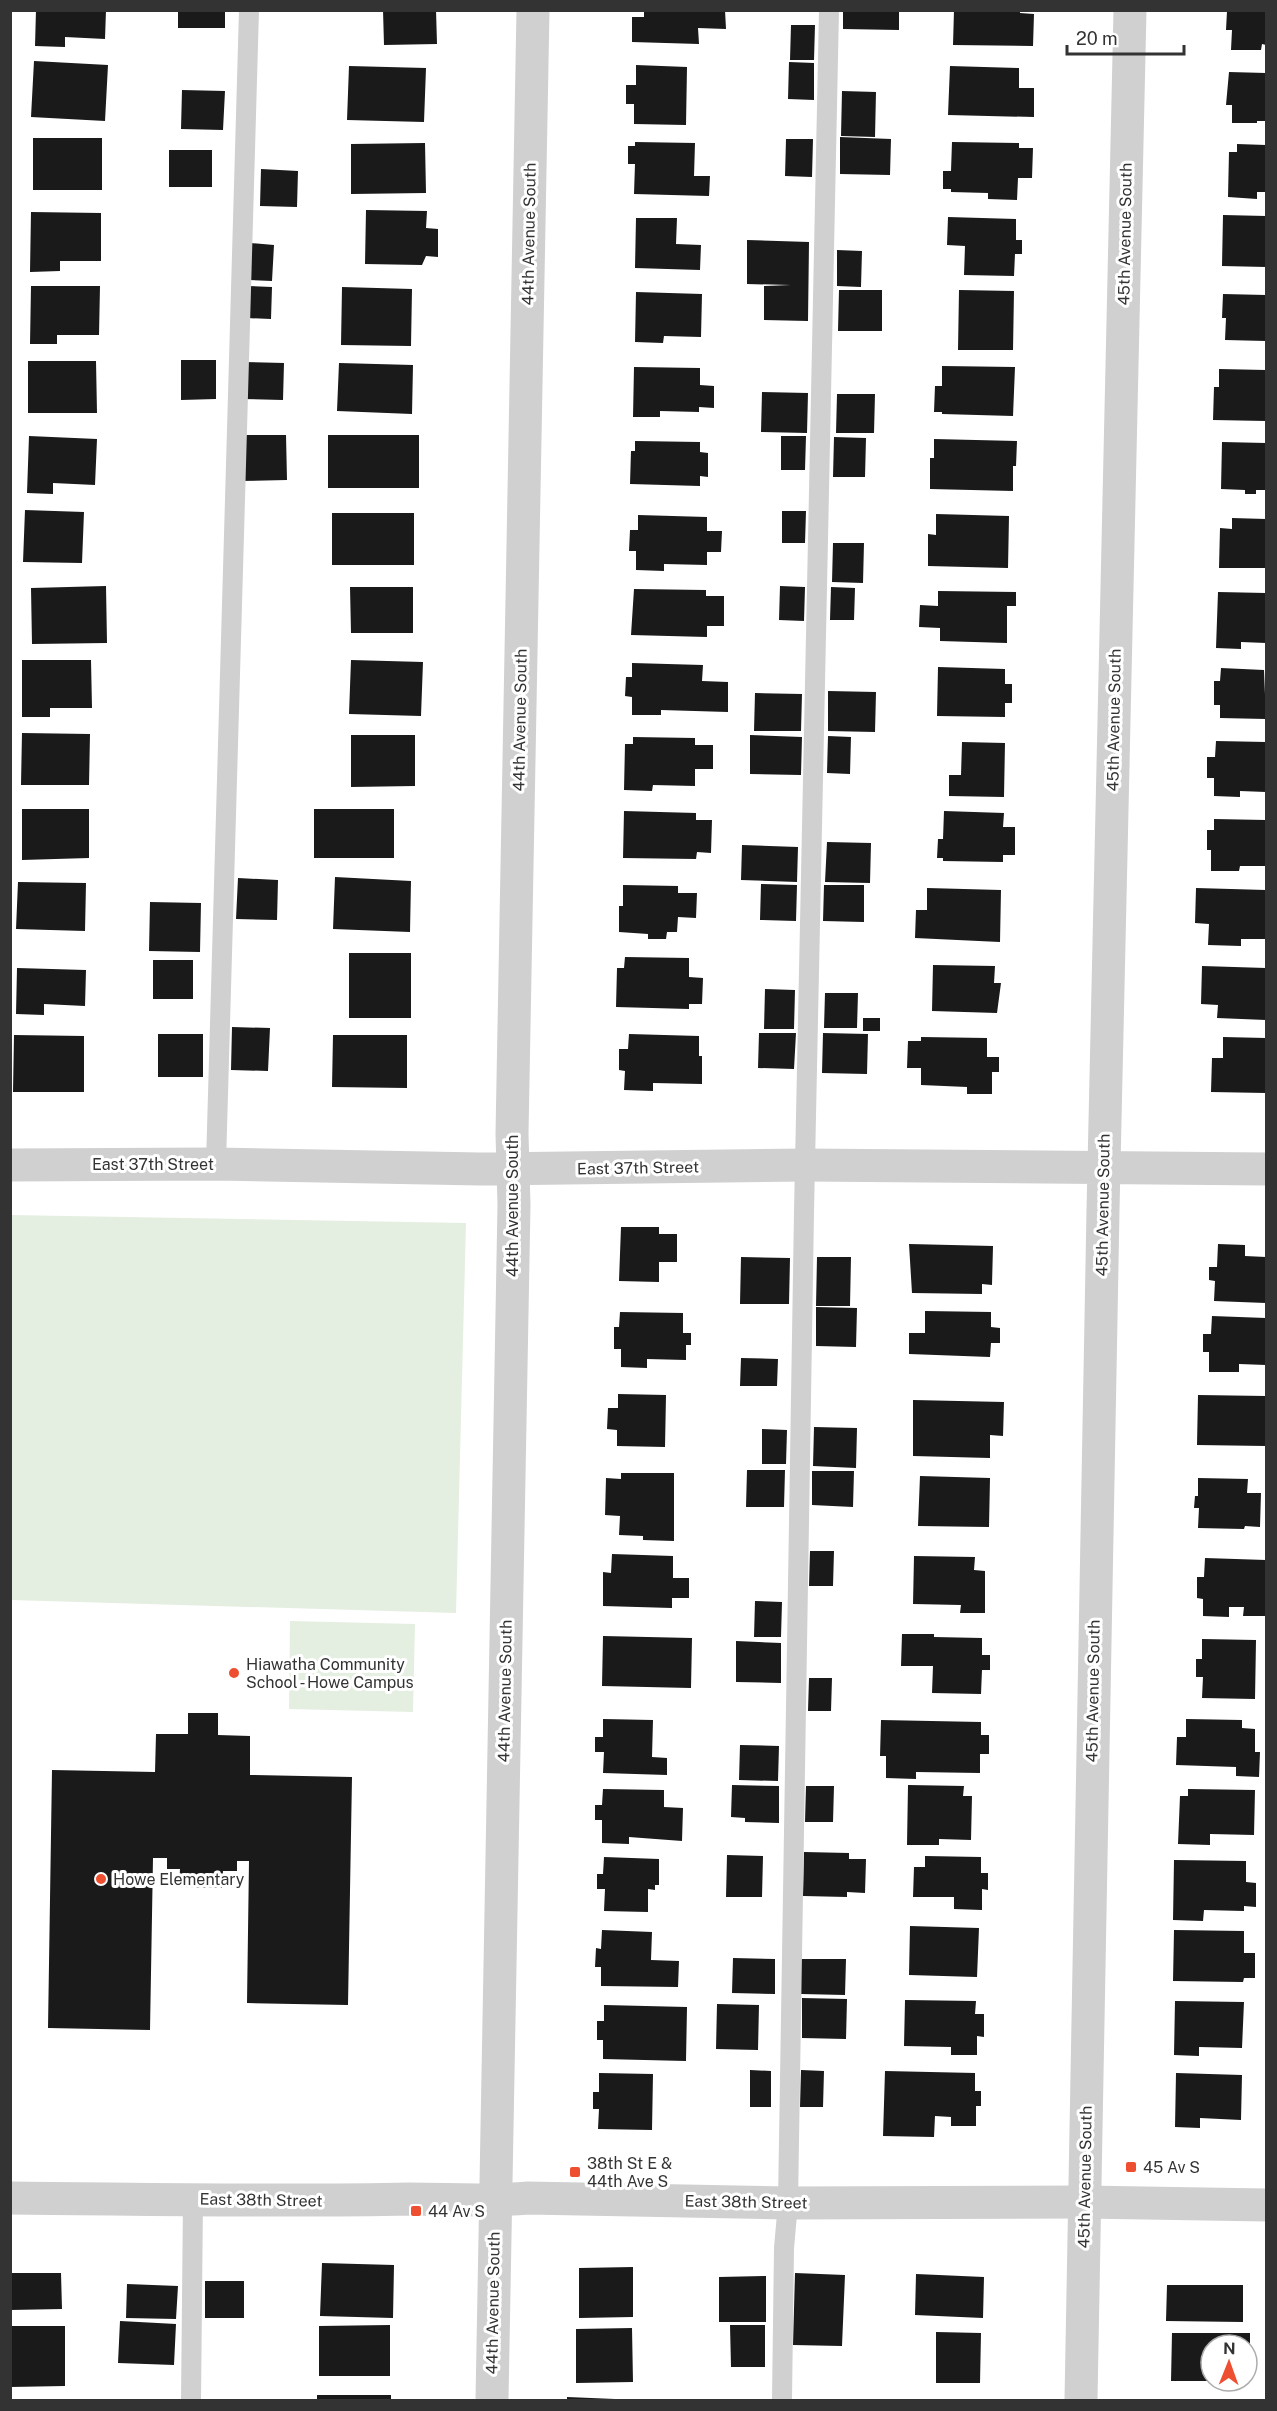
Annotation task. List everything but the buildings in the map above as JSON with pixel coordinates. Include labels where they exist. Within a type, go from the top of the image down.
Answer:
[{"type":"street","name":"44th Avenue South","points":[[492,2400],[533,10]]},
{"type":"street","name":"45th Avenue South","points":[[1081,2400],[1104,1169],[1130,10]]},
{"type":"street","name":"East 37th Street","points":[[10,1165],[216,1164],[513,1169],[805,1165],[1266,1169]]},
{"type":"street","name":"East 38th Street","points":[[10,2198],[296,2202],[455,2198],[495,2201],[528,2198],[788,2203],[1084,2202],[1266,2205]]},
{"type":"lane","points":[[216,1164],[249,10]]},
{"type":"lane","points":[[782,2400],[784,2248],[788,2203],[805,1165],[829,10]]},
{"type":"lane","points":[[191,2400],[193,2199]]},
{"type":"green space","points":[[11,1215],[466,1223],[456,1613],[11,1600]]},
{"type":"green space","points":[[290,1621],[415,1624],[413,1712],[289,1709]]},
{"type":"place","name":"Hiawatha Community School - Howe Campus","points":[[234,1673]]},
{"type":"place","name":"Howe Elementary","points":[[101,1879]]},
{"type":"place","name":"45 Av S","points":[[1131,2167]]},
{"type":"place","name":"38th St E & 44th Ave S","points":[[575,2172]]},
{"type":"place","name":"44 Av S","points":[[416,2211]]}]
